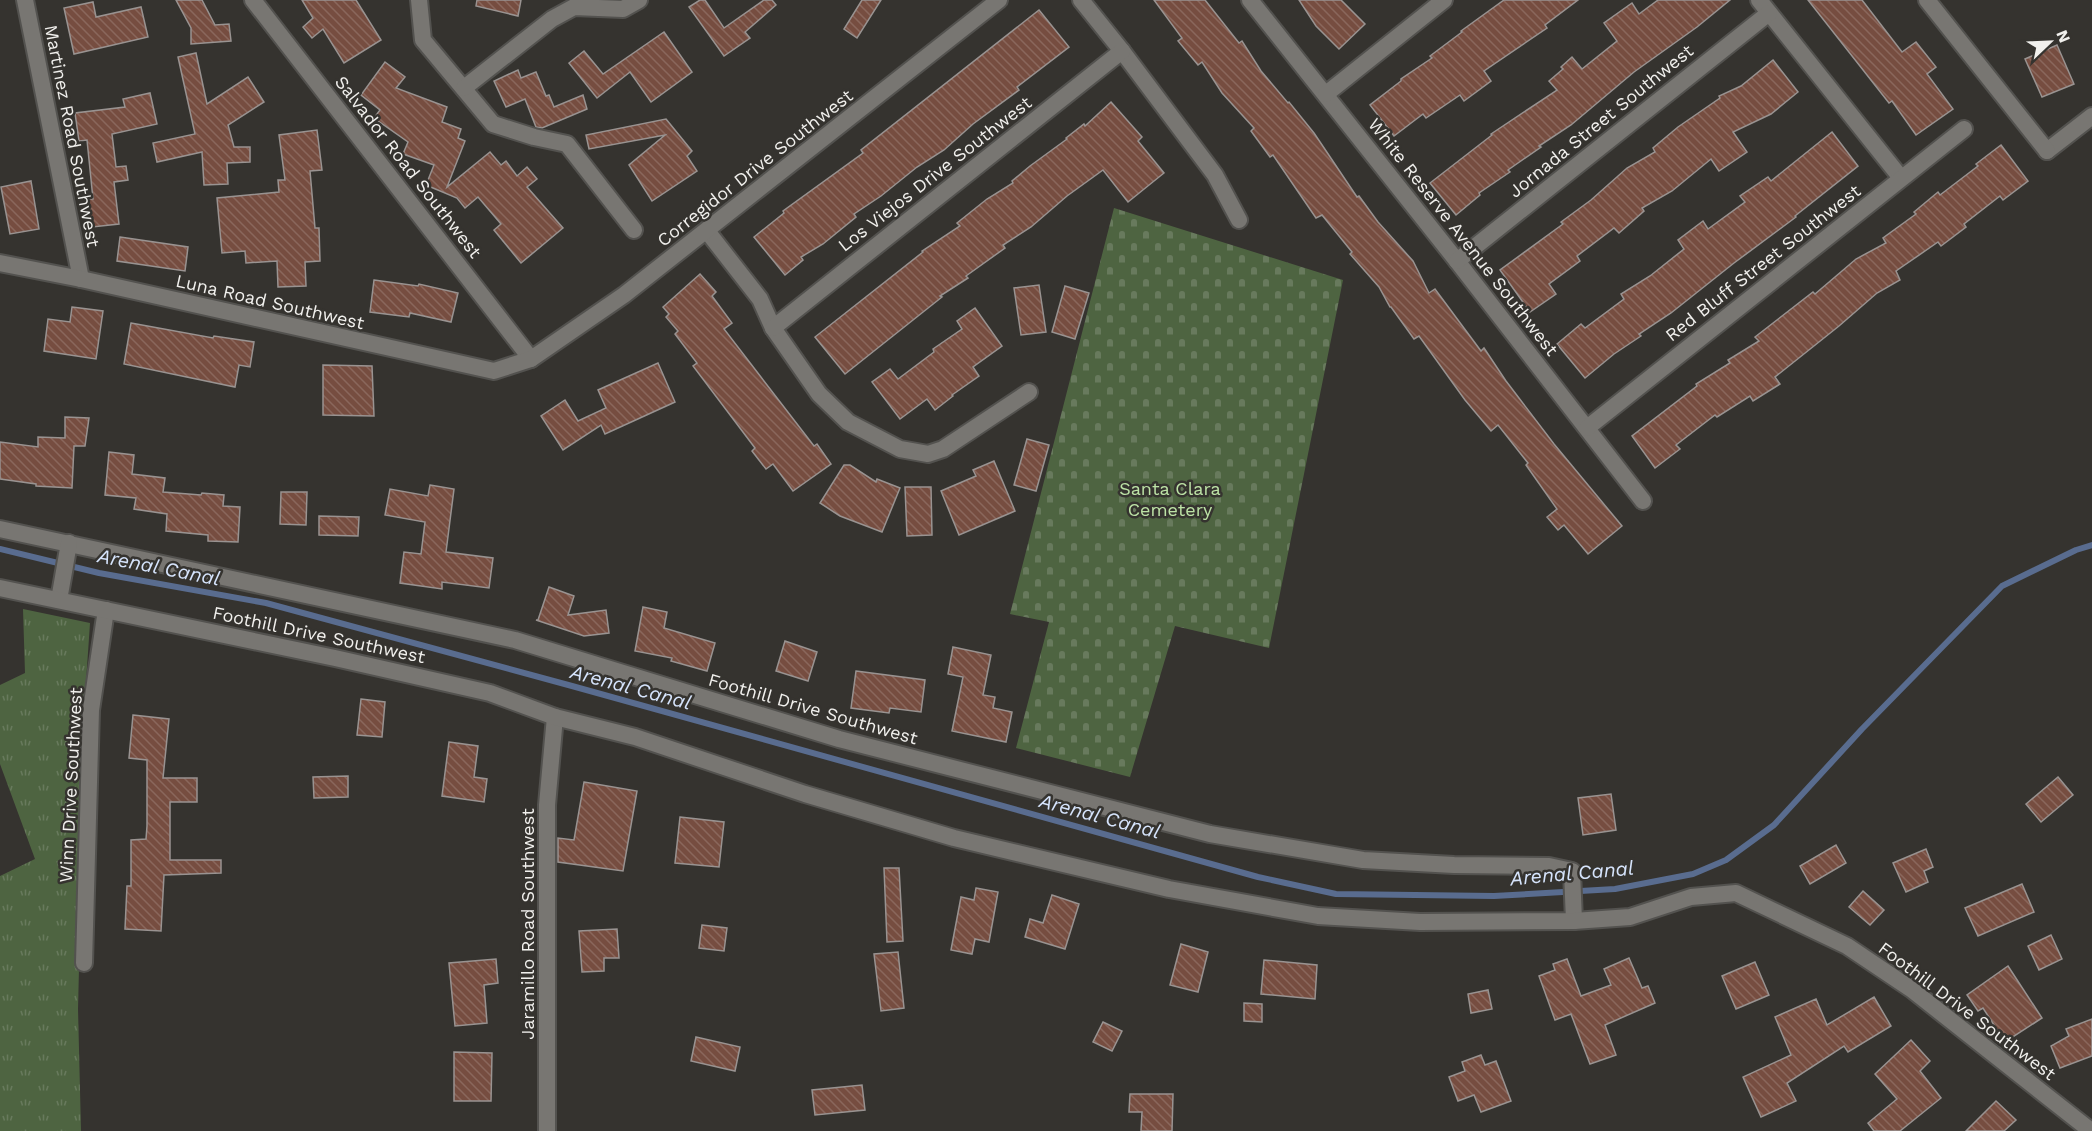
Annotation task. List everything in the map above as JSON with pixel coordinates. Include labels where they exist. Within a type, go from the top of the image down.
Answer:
[{"type":"street","name":"Martinez Road Southwest","points":[[25,0],[81,279]]},
{"type":"street","name":"Salvador Road Southwest","points":[[253,0],[531,359]]},
{"type":"street","points":[[419,0],[423,40],[493,124],[534,138],[567,144],[634,230]]},
{"type":"street","points":[[464,88],[552,20],[574,7],[623,9],[639,0]]},
{"type":"street","name":"Corregidor Drive Southwest","points":[[531,359],[624,295],[999,0]]},
{"type":"street","points":[[1081,0],[1215,175],[1239,220]]},
{"type":"street","name":"White Reserve Avenue Southwest","points":[[1250,0],[1643,501]]},
{"type":"street","points":[[1326,94],[1444,0]]},
{"type":"street","points":[[1927,0],[2047,151],[2092,116]]},
{"type":"street","points":[[1764,6],[1901,178]]},
{"type":"street","name":"Jornada Street Southwest","points":[[1457,261],[1764,6]]},
{"type":"street","name":"Los Viejos Drive Southwest","points":[[773,328],[1122,51]]},
{"type":"street","name":"Red Bluff Street Southwest","points":[[1587,428],[1964,129]]},
{"type":"street","points":[[707,231],[760,299],[773,328],[819,394],[848,422],[900,449],[928,454],[943,449],[1029,392]]},
{"type":"street","name":"Luna Road Southwest","points":[[0,263],[494,371],[531,359]]},
{"type":"street","name":"Foothill Drive Southwest","points":[[0,529],[515,640],[839,739],[1210,834],[1363,860],[1454,865],[1549,866],[1572,871],[1573,916]]},
{"type":"street","points":[[59,600],[69,543]]},
{"type":"street","name":"Foothill Drive Southwest","points":[[0,588],[490,693],[555,717],[636,737],[805,794],[954,838],[1169,890],[1318,916],[1420,922],[1573,916],[1630,917],[1691,897],[1736,892],[1847,946],[1902,983],[2091,1131]]},
{"type":"street","name":"Winn Drive Southwest","points":[[84,963],[91,710],[106,610]]},
{"type":"street","name":"Jaramillo Road Southwest","points":[[547,1131],[547,805],[555,717]]},
{"type":"green space","name":"Santa Clara Cemetery","points":[[1114,208],[1343,280],[1269,648],[1175,626],[1130,777],[1016,748],[1049,622],[1010,614]]},
{"type":"green space","points":[[23,609],[90,623],[86,682],[78,1009],[81,1131],[0,1131],[0,876],[35,859],[0,764],[0,685],[25,673]]},
{"type":"building","points":[[176,0],[202,0],[215,25],[229,24],[231,41],[191,44],[191,28]]},
{"type":"building","points":[[302,0],[356,0],[381,40],[344,63],[323,29],[312,38],[303,27],[313,18]]},
{"type":"building","points":[[477,0],[521,0],[518,16],[476,6]]},
{"type":"building","points":[[700,0],[705,0],[724,28],[764,0],[772,0],[776,5],[745,32],[750,38],[724,56],[689,7]]},
{"type":"building","points":[[862,0],[881,0],[857,38],[844,29]]},
{"type":"building","points":[[1154,0],[1205,0],[1239,43],[1242,41],[1261,71],[1314,133],[1357,197],[1359,196],[1378,222],[1413,261],[1429,293],[1435,289],[1481,351],[1484,348],[1554,444],[1622,526],[1588,554],[1564,525],[1558,530],[1547,517],[1557,509],[1526,465],[1528,463],[1498,425],[1491,431],[1465,400],[1419,336],[1414,339],[1390,307],[1379,287],[1350,254],[1352,252],[1322,215],[1316,218],[1273,155],[1270,157],[1251,131],[1254,128],[1222,93],[1202,62],[1198,65],[1178,41],[1182,38]]},
{"type":"building","points":[[1299,0],[1341,0],[1365,24],[1339,49],[1316,26]]},
{"type":"building","points":[[1504,0],[1578,0],[1545,25],[1547,28],[1484,71],[1491,81],[1464,101],[1460,95],[1426,118],[1423,114],[1394,136],[1370,105],[1401,79],[1432,58],[1430,56],[1461,31]]},
{"type":"building","points":[[1658,0],[1730,0],[1634,72],[1571,125],[1508,170],[1510,172],[1479,193],[1480,195],[1456,215],[1430,183],[1491,134],[1557,90],[1549,81],[1563,69],[1561,67],[1572,57],[1582,69],[1617,41],[1604,23],[1632,3],[1639,14]]},
{"type":"building","points":[[1808,0],[1862,0],[1902,52],[1916,42],[1936,67],[1927,74],[1953,109],[1916,135],[1892,101],[1889,103]]},
{"type":"building","points":[[93,2],[96,17],[141,7],[148,37],[74,54],[64,8]]},
{"type":"building","points":[[1039,10],[1069,47],[1017,87],[1019,90],[973,124],[944,150],[854,214],[856,217],[823,244],[801,257],[803,260],[785,275],[754,237],[784,213],[783,211],[863,153],[861,150]]},
{"type":"building","points":[[664,32],[692,72],[651,102],[630,72],[597,98],[569,63],[584,51],[603,74]]},
{"type":"building","points":[[2057,45],[2074,84],[2042,97],[2025,59]]},
{"type":"building","points":[[196,53],[207,104],[248,77],[264,102],[228,125],[234,147],[250,147],[250,162],[227,163],[228,184],[204,185],[202,152],[157,162],[153,143],[195,134],[178,57]]},
{"type":"building","points":[[1773,60],[1798,92],[1771,114],[1733,132],[1747,152],[1719,171],[1711,159],[1672,191],[1642,208],[1644,211],[1619,233],[1614,228],[1577,256],[1580,261],[1549,284],[1556,294],[1530,312],[1500,270],[1563,224],[1561,222],[1591,200],[1627,168],[1655,152],[1653,148],[1678,127],[1720,98],[1719,96],[1741,86]]},
{"type":"building","points":[[385,62],[405,77],[396,88],[447,107],[442,122],[461,129],[458,138],[465,141],[447,187],[490,152],[501,165],[506,161],[517,176],[527,167],[537,179],[527,187],[563,228],[521,263],[494,230],[501,224],[478,197],[465,208],[457,198],[426,185],[434,165],[403,154],[408,142],[374,118],[380,110],[361,95]]},
{"type":"building","points":[[518,70],[521,78],[536,72],[546,96],[549,95],[554,107],[583,95],[587,109],[542,128],[536,127],[525,99],[506,107],[494,81]]},
{"type":"building","points":[[150,93],[157,124],[112,134],[116,167],[126,166],[128,180],[114,182],[119,224],[92,227],[88,199],[93,199],[87,140],[79,141],[75,113],[125,107],[123,99]]},
{"type":"building","points":[[1111,102],[1142,137],[1138,141],[1164,173],[1128,202],[1103,170],[1067,196],[1031,227],[1003,245],[1005,248],[966,276],[968,278],[940,296],[942,297],[845,374],[815,337],[922,251],[960,226],[957,223],[987,199],[1013,183],[1012,181],[1030,166],[1084,124],[1085,126]]},
{"type":"building","points":[[666,119],[692,151],[687,156],[697,171],[652,201],[629,165],[665,135],[589,149],[586,135]]},
{"type":"building","points":[[317,130],[322,170],[310,171],[315,228],[319,228],[320,261],[305,262],[306,286],[278,287],[277,261],[246,263],[245,251],[222,253],[217,198],[279,192],[278,180],[285,180],[279,135]]},
{"type":"building","points":[[1832,132],[1858,166],[1796,217],[1671,313],[1639,334],[1641,336],[1614,354],[1585,378],[1557,344],[1581,324],[1585,328],[1624,299],[1621,294],[1650,276],[1684,249],[1678,240],[1703,221],[1708,229],[1745,202],[1740,196],[1768,177],[1771,181]]},
{"type":"building","points":[[2001,145],[2028,181],[2003,200],[2000,196],[1964,224],[1966,227],[1941,246],[1938,242],[1896,271],[1900,280],[1877,293],[1775,377],[1780,384],[1753,401],[1750,396],[1717,417],[1715,415],[1676,445],[1680,449],[1655,468],[1632,436],[1697,386],[1696,384],[1730,363],[1728,360],[1759,341],[1755,337],[1813,292],[1815,294],[1856,259],[1886,243],[1883,238],[1916,214],[1914,212],[1938,192],[1940,195],[1978,166],[1976,164]]},
{"type":"building","points":[[31,181],[39,229],[10,234],[1,187]]},
{"type":"building","points":[[120,237],[188,247],[185,271],[117,261]]},
{"type":"building","points":[[700,274],[716,292],[712,296],[732,323],[724,329],[814,446],[817,444],[831,464],[793,491],[773,464],[766,469],[752,451],[755,448],[693,366],[697,363],[675,334],[678,331],[666,317],[669,314],[663,307]]},
{"type":"building","points":[[374,280],[418,286],[419,284],[458,293],[451,322],[410,313],[409,317],[370,312]]},
{"type":"building","points":[[1039,285],[1046,332],[1021,335],[1014,288]]},
{"type":"building","points":[[1065,286],[1089,293],[1075,339],[1052,332]]},
{"type":"building","points":[[72,307],[103,311],[96,359],[44,351],[48,319],[70,322]]},
{"type":"building","points":[[975,308],[1002,346],[973,367],[979,376],[935,410],[927,399],[900,419],[872,382],[890,369],[898,379],[934,352],[933,349],[962,329],[957,321]]},
{"type":"building","points":[[131,323],[213,338],[214,336],[254,342],[250,367],[239,365],[235,387],[124,364]]},
{"type":"building","points":[[658,363],[675,402],[605,434],[601,425],[563,450],[541,416],[565,400],[578,421],[606,408],[598,390]]},
{"type":"building","points":[[323,365],[372,366],[374,416],[323,415]]},
{"type":"building","points":[[65,417],[89,418],[85,446],[74,446],[72,488],[36,486],[36,484],[0,479],[0,442],[38,447],[38,437],[65,438]]},
{"type":"building","points":[[1027,439],[1049,445],[1036,491],[1014,485]]},
{"type":"building","points":[[109,452],[134,455],[132,474],[165,478],[163,492],[224,495],[223,506],[240,507],[238,542],[208,541],[208,535],[166,531],[167,514],[134,509],[136,498],[105,495]]},
{"type":"building","points":[[994,461],[1015,511],[959,535],[941,491],[976,476],[973,470]]},
{"type":"building","points":[[844,465],[850,465],[876,482],[877,479],[900,488],[882,532],[840,516],[820,503]]},
{"type":"building","points":[[430,485],[454,489],[446,552],[493,558],[489,588],[442,582],[442,589],[400,583],[404,552],[421,554],[425,522],[385,515],[390,489],[428,496]]},
{"type":"building","points":[[905,487],[931,487],[932,535],[907,536]]},
{"type":"building","points":[[281,492],[307,492],[306,525],[280,524]]},
{"type":"building","points":[[319,516],[359,517],[358,536],[319,535]]},
{"type":"building","points":[[549,587],[574,596],[568,615],[606,610],[609,633],[584,636],[536,620],[538,620]]},
{"type":"building","points":[[643,607],[667,612],[664,628],[715,643],[707,671],[671,661],[672,658],[635,651]]},
{"type":"building","points":[[785,641],[817,652],[808,681],[776,671]]},
{"type":"building","points":[[953,647],[991,655],[983,695],[995,697],[993,708],[1012,712],[1006,742],[952,731],[963,677],[948,674]]},
{"type":"building","points":[[856,671],[925,680],[921,712],[890,708],[889,713],[851,708]]},
{"type":"building","points":[[361,699],[385,702],[382,737],[357,735]]},
{"type":"building","points":[[133,715],[169,719],[163,778],[197,778],[197,802],[170,802],[170,860],[221,860],[221,873],[164,875],[161,931],[125,929],[127,886],[131,886],[131,840],[146,839],[147,826],[147,760],[129,758]]},
{"type":"building","points":[[449,742],[478,746],[474,777],[487,779],[484,802],[442,796]]},
{"type":"building","points":[[348,776],[348,797],[314,798],[313,777]]},
{"type":"building","points":[[2058,777],[2073,795],[2041,822],[2026,804]]},
{"type":"building","points":[[584,782],[637,791],[623,871],[558,862],[558,838],[574,840]]},
{"type":"building","points":[[1611,794],[1616,830],[1583,835],[1578,798]]},
{"type":"building","points":[[680,817],[724,822],[719,867],[675,863]]},
{"type":"building","points":[[1836,845],[1846,863],[1810,884],[1800,866]]},
{"type":"building","points":[[1926,849],[1933,867],[1924,871],[1928,882],[1906,892],[1893,863]]},
{"type":"building","points":[[884,868],[899,868],[903,941],[887,942]]},
{"type":"building","points":[[2022,884],[2034,912],[1978,936],[1965,908]]},
{"type":"building","points":[[976,888],[998,892],[989,942],[975,939],[972,954],[951,950],[961,897],[974,900]]},
{"type":"building","points":[[1863,891],[1884,910],[1870,925],[1849,907]]},
{"type":"building","points":[[1052,895],[1079,904],[1065,949],[1025,937],[1030,919],[1043,923]]},
{"type":"building","points":[[702,925],[727,928],[724,951],[699,948]]},
{"type":"building","points":[[617,929],[619,958],[604,958],[604,971],[582,972],[579,931]]},
{"type":"building","points":[[2051,935],[2062,959],[2039,970],[2028,946]]},
{"type":"building","points":[[1181,944],[1208,952],[1198,992],[1170,985]]},
{"type":"building","points":[[898,952],[904,1008],[881,1011],[874,954]]},
{"type":"building","points":[[1629,958],[1642,988],[1648,986],[1655,1003],[1605,1025],[1616,1055],[1590,1064],[1571,1014],[1555,1020],[1539,976],[1555,970],[1553,964],[1567,959],[1581,996],[1611,985],[1604,969]]},
{"type":"building","points":[[496,959],[498,983],[484,985],[487,1023],[455,1026],[449,963]]},
{"type":"building","points":[[1264,960],[1317,965],[1315,999],[1261,994]]},
{"type":"building","points":[[1755,962],[1769,995],[1736,1009],[1722,976]]},
{"type":"building","points":[[2008,966],[2042,1018],[2005,1042],[1983,1008],[1978,1011],[1967,995]]},
{"type":"building","points":[[1488,990],[1492,1009],[1471,1013],[1468,994]]},
{"type":"building","points":[[1874,997],[1891,1026],[1848,1052],[1844,1046],[1787,1083],[1796,1101],[1761,1117],[1743,1077],[1791,1055],[1775,1017],[1816,999],[1827,1025]]},
{"type":"building","points":[[1244,1003],[1262,1004],[1262,1022],[1244,1021]]},
{"type":"building","points":[[2092,1019],[2092,1056],[2060,1068],[2051,1046],[2069,1036],[2066,1029]]},
{"type":"building","points":[[1103,1022],[1122,1031],[1112,1051],[1093,1042]]},
{"type":"building","points":[[696,1037],[740,1047],[735,1071],[691,1061]]},
{"type":"building","points":[[1911,1040],[1930,1061],[1920,1071],[1941,1098],[1900,1131],[1874,1131],[1868,1123],[1897,1099],[1875,1074]]},
{"type":"building","points":[[454,1052],[492,1053],[491,1101],[454,1101]]},
{"type":"building","points":[[1481,1055],[1485,1065],[1496,1061],[1511,1101],[1481,1112],[1474,1095],[1458,1101],[1449,1077],[1465,1071],[1462,1062]]},
{"type":"building","points":[[862,1085],[865,1110],[815,1115],[812,1090]]},
{"type":"building","points":[[1130,1094],[1173,1094],[1172,1131],[1141,1131],[1142,1112],[1129,1112]]},
{"type":"building","points":[[1996,1101],[2016,1120],[2004,1131],[1966,1131]]},
{"type":"waterway","name":"Arenal Canal","points":[[0,549],[99,573],[266,603],[1258,877],[1336,894],[1494,896],[1615,889],[1693,874],[1726,860],[1774,825],[1862,729],[2002,586],[2076,550],[2092,545]]}]
